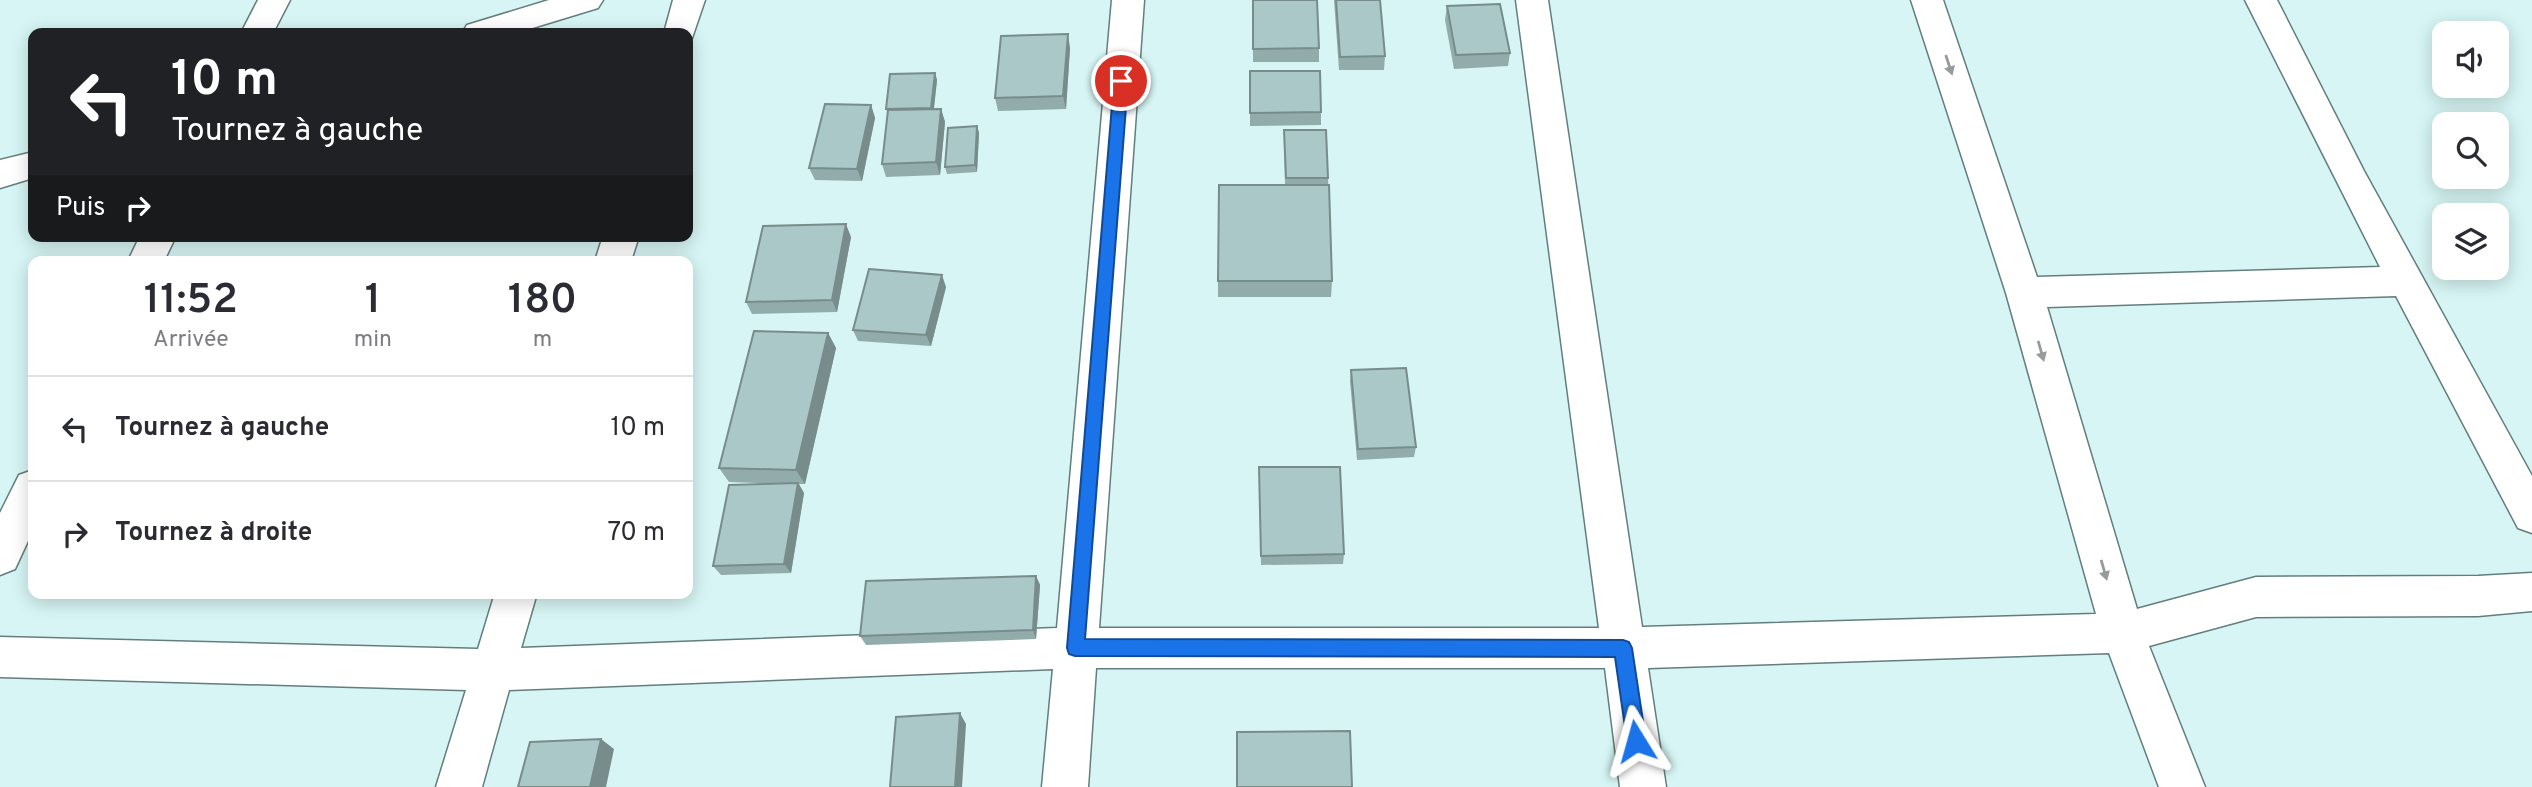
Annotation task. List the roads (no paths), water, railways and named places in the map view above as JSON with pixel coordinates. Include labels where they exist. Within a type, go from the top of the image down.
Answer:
[{"type":"street","points":[[260,28],[274,0]]},
{"type":"street","points":[[495,28],[587,0]]},
{"type":"street","points":[[682,28],[690,0]]},
{"type":"street","points":[[1065,787],[1128,0]]},
{"type":"street","points":[[1532,0],[1643,787]]},
{"type":"street","points":[[1927,0],[2024,293],[2123,634],[2182,787]]},
{"type":"street","points":[[2261,0],[2349,175],[2532,515]]},
{"type":"street","points":[[0,174],[28,166]]},
{"type":"street","points":[[2024,293],[2406,281]]},
{"type":"street","points":[[0,556],[28,498]]},
{"type":"street","points":[[0,657],[494,670],[1075,648],[1623,648],[2123,634],[2256,597],[2478,596],[2532,592]]},
{"type":"street","points":[[459,787],[514,599]]}]
